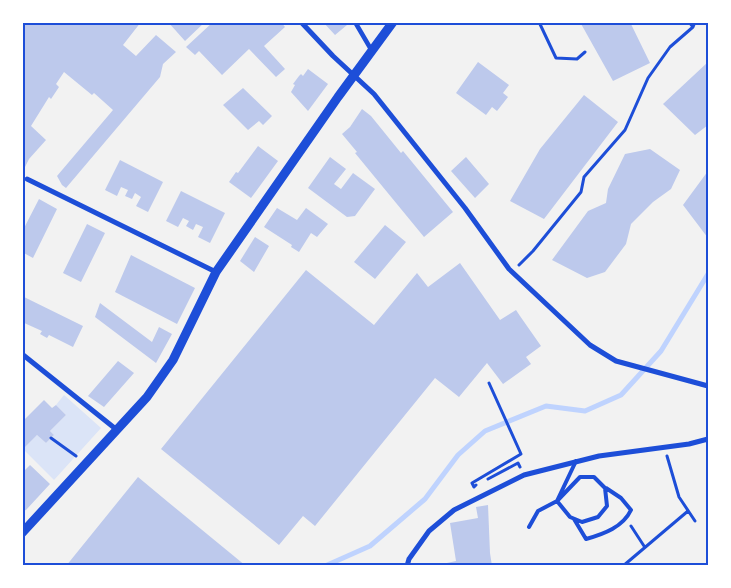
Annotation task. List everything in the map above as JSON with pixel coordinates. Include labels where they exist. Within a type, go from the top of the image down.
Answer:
[{"type":"street","points":[[301,22],[333,56],[374,94],[465,208],[512,272],[590,345],[616,361],[708,386]]},
{"type":"street","points":[[355,22],[372,51]]},
{"type":"street","points":[[23,530],[147,397],[173,360],[216,272],[338,97],[393,22]]},
{"type":"street","points":[[27,179],[216,272]]},
{"type":"street","points":[[22,354],[117,430]]},
{"type":"street","points":[[407,566],[409,559],[429,530],[454,510],[524,475],[599,456],[708,440]]},
{"type":"lane","points":[[557,501],[576,462]]},
{"type":"lane","points":[[529,528],[538,511],[557,501],[580,477],[594,477],[605,488],[621,498],[631,510],[627,519],[600,535],[586,539],[574,519]]},
{"type":"lane","points":[[557,501],[570,517],[582,522],[598,517],[607,506],[605,488]]},
{"type":"path","points":[[539,22],[556,58],[577,59],[585,52]]},
{"type":"path","points":[[689,22],[693,27]]},
{"type":"path","points":[[512,272],[533,251],[581,192],[584,177],[626,130],[648,78],[670,47],[693,27],[695,22]]},
{"type":"path","points":[[489,383],[522,454],[472,483],[474,486],[518,463],[524,475]]},
{"type":"path","points":[[51,438],[76,456]]},
{"type":"path","points":[[666,447],[667,460],[678,497],[695,521]]},
{"type":"path","points":[[623,566],[688,510]]},
{"type":"path","points":[[627,519],[644,546]]},
{"type":"shaded area","points":[[64,395],[101,428],[54,480],[23,449],[37,435],[46,443],[54,435],[50,431],[66,415],[56,405]]},
{"type":"building","points":[[22,22],[141,22],[123,45],[136,56],[156,35],[176,52],[163,64],[160,77],[66,188],[57,176],[113,110],[94,93],[92,95],[64,72],[56,84],[59,87],[51,99],[49,97],[31,126],[46,140],[29,159],[22,175]]},
{"type":"building","points":[[168,22],[205,22],[185,41]]},
{"type":"building","points":[[213,22],[281,22],[285,27],[264,46],[285,69],[276,77],[249,49],[222,75],[199,51],[195,55],[186,47]]},
{"type":"building","points":[[323,22],[345,22],[347,25],[335,35]]},
{"type":"building","points":[[580,22],[630,22],[650,63],[613,81]]},
{"type":"building","points":[[478,62],[509,85],[503,93],[508,97],[497,111],[492,107],[486,115],[456,93]]},
{"type":"building","points":[[708,62],[708,125],[695,135],[663,104]]},
{"type":"building","points":[[308,69],[328,84],[308,111],[291,92],[295,85],[293,84]]},
{"type":"building","points":[[243,88],[272,116],[263,125],[259,121],[248,130],[223,105]]},
{"type":"building","points":[[584,95],[618,122],[544,219],[510,201],[540,149]]},
{"type":"building","points":[[362,109],[371,116],[401,153],[403,151],[453,212],[424,237],[355,153],[357,152],[342,134],[350,127]]},
{"type":"building","points":[[258,146],[278,161],[251,198],[229,182]]},
{"type":"building","points":[[650,149],[680,170],[671,189],[653,202],[631,224],[626,244],[605,272],[587,278],[552,260],[588,211],[606,203],[608,189],[625,154]]},
{"type":"building","points":[[330,157],[346,169],[334,184],[341,189],[353,173],[375,189],[355,216],[347,217],[308,188]]},
{"type":"building","points":[[466,157],[489,184],[475,198],[451,171]]},
{"type":"building","points":[[120,160],[163,182],[148,212],[136,206],[141,197],[135,193],[132,199],[125,196],[128,190],[121,187],[117,196],[105,190]]},
{"type":"building","points":[[708,171],[708,238],[683,205]]},
{"type":"building","points":[[181,191],[225,213],[210,243],[198,237],[203,227],[196,224],[193,230],[186,226],[189,221],[183,218],[178,227],[166,221]]},
{"type":"building","points":[[39,199],[57,209],[33,258],[22,252],[22,232]]},
{"type":"building","points":[[277,208],[297,220],[306,208],[328,224],[317,237],[311,233],[299,252],[291,247],[292,245],[264,227]]},
{"type":"building","points":[[87,224],[105,233],[81,282],[63,273]]},
{"type":"building","points":[[385,225],[406,242],[375,279],[354,262]]},
{"type":"building","points":[[255,237],[269,246],[254,272],[240,261]]},
{"type":"building","points":[[131,255],[195,288],[177,324],[115,292]]},
{"type":"building","points":[[460,263],[500,320],[516,310],[541,346],[526,357],[531,364],[503,384],[487,363],[459,397],[435,378],[315,526],[303,516],[279,545],[161,449],[306,270],[374,325],[417,273],[428,287]]},
{"type":"building","points":[[22,296],[83,326],[73,347],[49,335],[47,338],[40,334],[42,331],[22,322]]},
{"type":"building","points":[[100,303],[152,342],[159,327],[172,334],[156,363],[95,317]]},
{"type":"building","points":[[118,361],[134,373],[104,407],[88,396]]},
{"type":"building","points":[[44,400],[52,408],[56,405],[66,415],[50,431],[54,435],[46,443],[37,435],[25,447],[22,444],[22,418],[24,420]]},
{"type":"building","points":[[30,465],[50,484],[26,510],[22,511],[22,473]]},
{"type":"building","points":[[138,477],[168,502],[246,566],[66,566]]},
{"type":"building","points":[[488,505],[492,566],[433,566],[456,561],[450,523],[478,518],[476,507]]},
{"type":"waterway","points":[[325,566],[370,546],[425,499],[458,455],[485,431],[546,406],[585,411],[621,395],[661,351],[708,274]]}]
